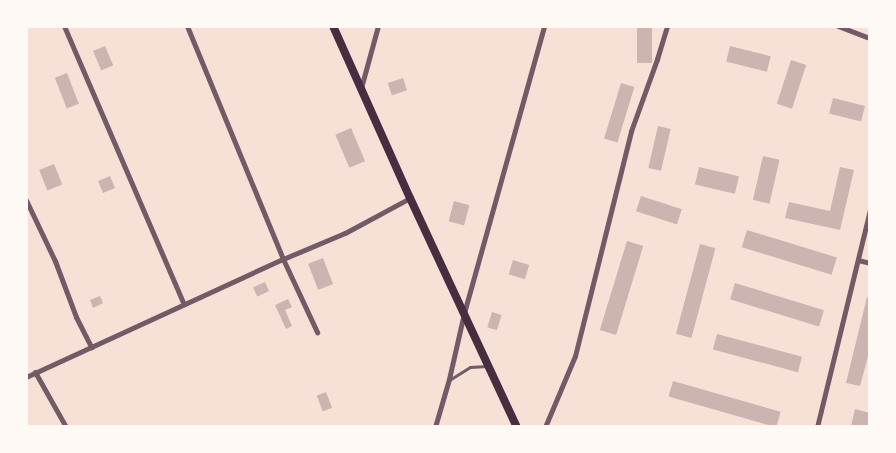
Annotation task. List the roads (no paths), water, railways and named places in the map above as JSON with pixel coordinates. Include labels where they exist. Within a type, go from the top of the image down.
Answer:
[{"type":"main road","points":[[333,26],[410,198],[517,427]]},
{"type":"street","points":[[64,26],[184,304]]},
{"type":"street","points":[[187,26],[283,259],[317,332]]},
{"type":"street","points":[[361,89],[378,26]]},
{"type":"street","points":[[435,427],[449,380],[464,313],[544,26]]},
{"type":"street","points":[[545,427],[575,356],[631,131],[658,59],[667,26]]},
{"type":"street","points":[[838,26],[870,38]]},
{"type":"street","points":[[26,377],[283,259],[345,233],[410,198]]},
{"type":"street","points":[[26,200],[55,261],[76,317],[91,347]]},
{"type":"street","points":[[816,427],[870,209]]},
{"type":"street","points":[[858,260],[870,262]]},
{"type":"street","points":[[35,372],[66,427]]},
{"type":"lane","points":[[449,380],[470,367],[488,366]]}]
